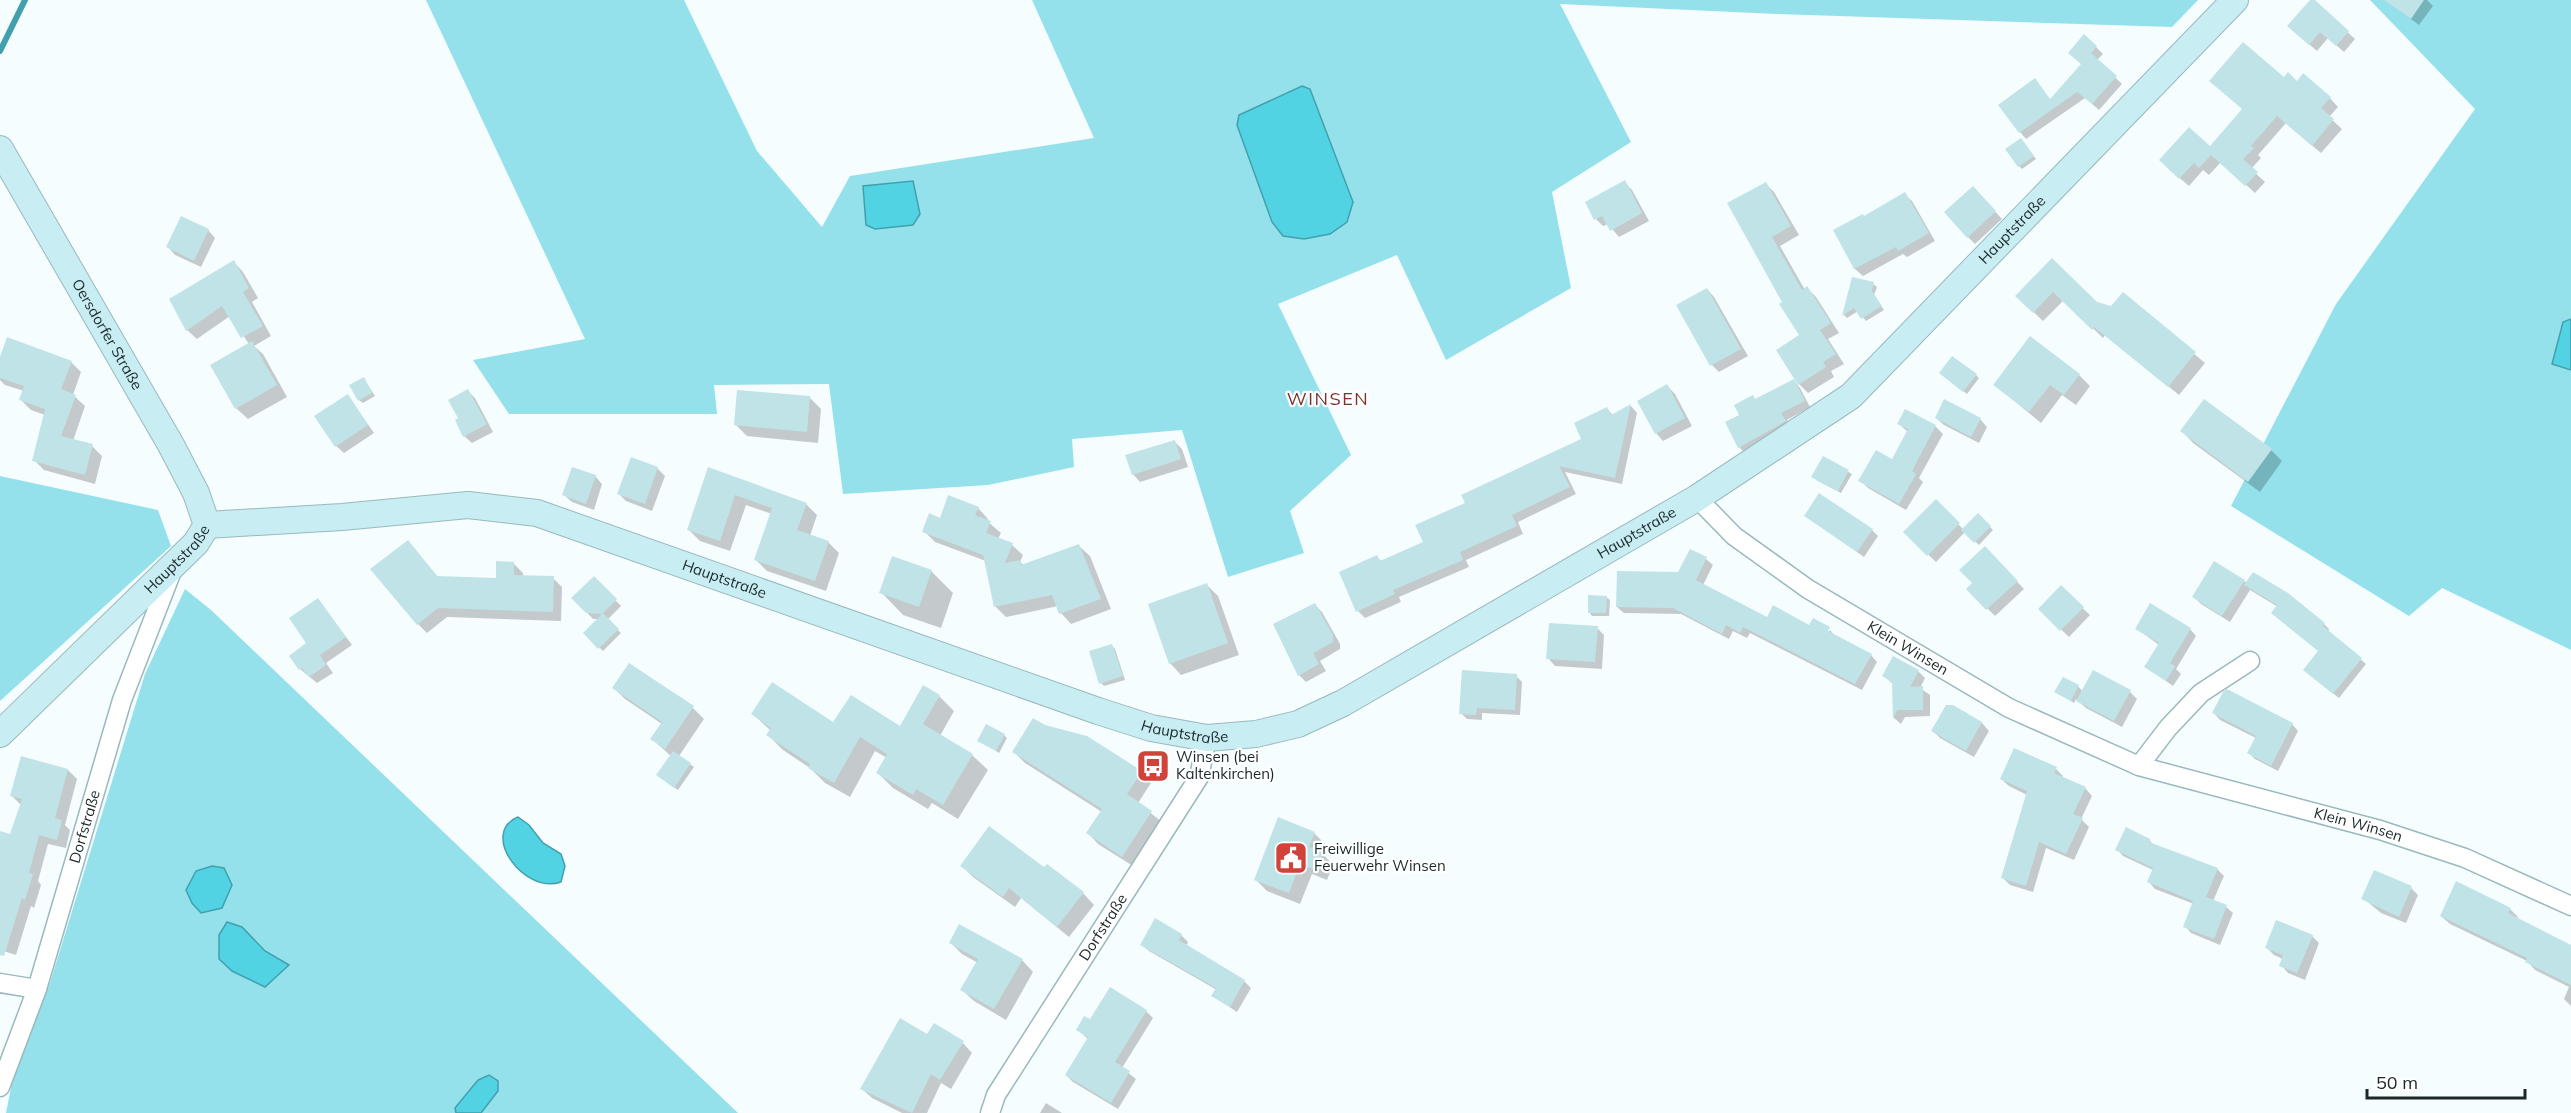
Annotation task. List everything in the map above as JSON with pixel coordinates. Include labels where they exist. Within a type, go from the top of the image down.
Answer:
[{"type":"street","name":"Hauptstraße","points":[[0,734],[174,566],[196,543],[207,525],[342,517],[468,505],[537,513],[1151,728],[1207,738],[1256,734],[1298,724],[1343,703],[1697,498],[1851,396],[2235,0]]},
{"type":"street","name":"Oersdorfer Straße","points":[[0,149],[171,445],[196,493],[207,525]]},
{"type":"street","name":"Klein Winsen","points":[[1697,498],[1734,536],[1808,589],[2009,708],[2139,766],[2380,830],[2466,858],[2571,906]]},
{"type":"street","name":"Dorfstraße","points":[[0,1087],[37,989],[122,700],[174,566]]},
{"type":"street","points":[[2139,766],[2168,728],[2201,693],[2250,661]]},
{"type":"street","name":"Dorfstraße","points":[[990,1113],[996,1095],[1199,777],[1207,738]]},
{"type":"street","points":[[0,983],[37,989]]},
{"type":"shaded area","points":[[426,0],[684,0],[757,151],[822,227],[850,176],[1094,138],[1032,0],[2198,0],[2172,27],[1777,14],[1560,4],[1631,142],[1552,192],[1571,288],[1446,360],[1397,255],[1278,304],[1351,455],[1290,511],[1304,553],[1228,577],[1182,430],[1072,439],[1074,467],[988,485],[843,494],[829,384],[714,385],[717,414],[509,414],[473,360],[585,339]]},
{"type":"shaded area","points":[[2370,0],[2571,0],[2571,650],[2442,588],[2409,616],[2231,506],[2336,304],[2475,109]]},
{"type":"shaded area","points":[[1302,86],[1310,89],[1353,202],[1347,222],[1330,234],[1304,239],[1283,236],[1272,222],[1237,125],[1239,115]]},
{"type":"shaded area","points":[[913,181],[920,214],[913,225],[875,229],[866,225],[863,186]]},
{"type":"shaded area","points":[[2571,319],[2571,370],[2552,364],[2563,322]]},
{"type":"shaded area","points":[[0,476],[158,510],[171,546],[0,701]]},
{"type":"shaded area","points":[[185,589],[211,610],[738,1113],[6,1113],[14,1072],[49,986],[145,674]]},
{"type":"shaded area","points":[[518,817],[529,825],[543,843],[561,854],[565,866],[561,882],[547,884],[533,880],[511,860],[505,848],[503,836],[507,825]]},
{"type":"shaded area","points":[[212,866],[224,868],[232,885],[222,908],[201,913],[192,903],[186,890],[196,871]]},
{"type":"shaded area","points":[[227,922],[242,927],[265,951],[289,965],[265,987],[232,971],[219,959],[219,935]]},
{"type":"shaded area","points":[[489,1075],[498,1081],[498,1091],[481,1113],[456,1113],[455,1108],[478,1080]]},
{"type":"building","points":[[2310,0],[2315,0],[2349,31],[2336,46],[2320,32],[2309,45],[2287,26]]},
{"type":"building","points":[[2384,0],[2424,0],[2411,19]]},
{"type":"building","points":[[2084,34],[2097,46],[2091,53],[2117,76],[2092,104],[2077,92],[2019,133],[1998,105],[2035,78],[2050,99],[2081,64],[2068,53]]},
{"type":"building","points":[[2243,42],[2284,77],[2288,72],[2297,81],[2303,73],[2331,97],[2321,108],[2334,119],[2312,146],[2277,116],[2251,146],[2254,148],[2243,159],[2258,172],[2245,186],[2211,155],[2199,168],[2194,163],[2179,179],[2159,160],[2189,127],[2210,146],[2242,109],[2209,81]]},
{"type":"building","points":[[2021,138],[2034,156],[2018,167],[2005,149]]},
{"type":"building","points":[[1625,180],[1642,213],[1610,231],[1602,216],[1594,220],[1585,202]]},
{"type":"building","points":[[1766,182],[1791,226],[1772,237],[1802,290],[1807,286],[1831,323],[1820,330],[1836,354],[1823,362],[1826,367],[1798,385],[1776,350],[1799,335],[1779,304],[1782,302],[1727,203]]},
{"type":"building","points":[[1973,186],[1996,211],[1967,238],[1944,212]]},
{"type":"building","points":[[1905,192],[1929,233],[1898,251],[1896,247],[1854,269],[1833,230],[1863,214],[1864,216]]},
{"type":"building","points":[[181,216],[209,229],[194,261],[166,247]]},
{"type":"building","points":[[2052,258],[2097,302],[2111,306],[2123,292],[2196,352],[2168,387],[2094,327],[2092,330],[2053,292],[2033,313],[2015,296]]},
{"type":"building","points":[[234,260],[249,288],[243,292],[263,326],[241,338],[222,306],[186,331],[169,299]]},
{"type":"building","points":[[1852,277],[1874,282],[1872,291],[1882,306],[1861,319],[1854,308],[1842,316]]},
{"type":"building","points":[[1707,288],[1741,349],[1710,366],[1676,305]]},
{"type":"building","points":[[2030,336],[2080,374],[2064,395],[2050,385],[2029,412],[1993,385]]},
{"type":"building","points":[[7,337],[72,361],[61,389],[76,395],[61,436],[93,444],[85,475],[32,461],[45,409],[19,400],[24,386],[0,378],[0,357]]},
{"type":"building","points":[[252,341],[277,385],[235,409],[210,365]]},
{"type":"building","points":[[1952,356],[1977,374],[1963,392],[1939,373]]},
{"type":"building","points":[[364,377],[372,393],[358,401],[349,385]]},
{"type":"building","points":[[1794,379],[1805,401],[1781,413],[1786,421],[1738,448],[1725,422],[1739,415],[1734,405],[1753,395],[1755,399]]},
{"type":"building","points":[[1667,384],[1685,418],[1655,434],[1637,401]]},
{"type":"building","points":[[468,389],[487,424],[463,437],[455,420],[458,418],[448,400]]},
{"type":"building","points":[[737,390],[810,396],[807,432],[734,425]]},
{"type":"building","points":[[348,394],[368,425],[335,447],[314,416]]},
{"type":"building","points":[[1944,399],[1981,418],[1971,437],[1935,418]]},
{"type":"building","points":[[2204,399],[2272,449],[2248,482],[2180,431]]},
{"type":"building","points":[[1631,404],[1615,478],[1559,466],[1570,487],[1512,515],[1517,526],[1460,552],[1463,560],[1393,590],[1395,594],[1356,612],[1339,572],[1377,555],[1380,561],[1423,542],[1415,525],[1465,503],[1461,495],[1581,439],[1574,423],[1607,407],[1611,415]]},
{"type":"building","points":[[1905,409],[1936,425],[1912,471],[1916,474],[1899,504],[1858,481],[1876,450],[1892,459],[1908,429],[1897,424]]},
{"type":"building","points":[[1175,440],[1181,459],[1132,475],[1125,455]]},
{"type":"building","points":[[1823,456],[1849,470],[1838,491],[1811,477]]},
{"type":"building","points":[[631,457],[658,467],[645,504],[617,494]]},
{"type":"building","points":[[572,467],[596,475],[586,504],[562,495]]},
{"type":"building","points":[[708,467],[807,503],[797,530],[829,541],[815,581],[754,560],[772,508],[735,495],[720,541],[687,530]]},
{"type":"building","points":[[1819,493],[1873,529],[1857,552],[1804,516]]},
{"type":"building","points":[[948,495],[979,507],[975,515],[991,521],[986,533],[1013,543],[1005,563],[1021,560],[1021,565],[1079,544],[1101,599],[1059,614],[1052,595],[994,607],[983,555],[922,532],[929,513],[940,518]]},
{"type":"building","points":[[1936,499],[1960,523],[1927,556],[1903,532]]},
{"type":"building","points":[[1978,513],[1991,526],[1974,543],[1961,530]]},
{"type":"building","points":[[408,540],[437,576],[496,578],[496,561],[514,562],[514,575],[554,576],[553,612],[438,608],[417,625],[370,569]]},
{"type":"building","points":[[1985,546],[2018,581],[1986,610],[1966,589],[1972,583],[1959,570]]},
{"type":"building","points":[[1690,549],[1707,557],[1696,580],[1767,617],[1773,605],[1809,625],[1813,618],[1830,627],[1828,631],[1872,654],[1855,684],[1743,627],[1740,633],[1726,625],[1722,634],[1673,608],[1616,607],[1617,571],[1678,572]]},
{"type":"building","points":[[892,556],[932,570],[919,607],[879,593]]},
{"type":"building","points":[[2214,561],[2245,580],[2222,616],[2192,597]]},
{"type":"building","points":[[2253,572],[2288,593],[2325,623],[2323,626],[2362,658],[2333,694],[2303,670],[2318,651],[2271,613],[2277,605],[2244,585]]},
{"type":"building","points":[[594,576],[617,599],[602,614],[586,613],[571,598]]},
{"type":"building","points":[[1207,583],[1228,643],[1169,664],[1148,604]]},
{"type":"building","points":[[2061,585],[2084,607],[2060,631],[2038,609]]},
{"type":"building","points":[[1588,595],[1607,596],[1606,613],[1588,613]]},
{"type":"building","points":[[318,598],[346,637],[320,655],[326,665],[309,677],[302,668],[299,670],[289,656],[306,643],[289,618]]},
{"type":"building","points":[[1315,603],[1333,635],[1333,642],[1313,653],[1319,664],[1298,676],[1273,624]]},
{"type":"building","points":[[2150,603],[2191,628],[2170,663],[2175,666],[2166,681],[2144,667],[2159,643],[2135,629]]},
{"type":"building","points":[[603,613],[619,629],[598,649],[583,633]]},
{"type":"building","points":[[1549,623],[1598,626],[1595,662],[1546,659]]},
{"type":"building","points":[[1112,644],[1123,676],[1099,684],[1089,651]]},
{"type":"building","points":[[1893,656],[1919,670],[1910,687],[1923,686],[1923,710],[1897,710],[1893,719],[1892,682],[1882,676]]},
{"type":"building","points":[[629,663],[694,706],[665,749],[650,739],[662,722],[612,688]]},
{"type":"building","points":[[1462,670],[1517,674],[1515,710],[1477,708],[1476,715],[1459,714]]},
{"type":"building","points":[[2093,670],[2131,690],[2114,721],[2076,701]]},
{"type":"building","points":[[2063,677],[2079,685],[2071,701],[2054,692]]},
{"type":"building","points":[[772,682],[833,722],[851,695],[900,726],[923,685],[940,695],[923,724],[973,754],[943,805],[916,789],[913,795],[876,773],[887,754],[860,737],[834,783],[808,768],[810,764],[766,735],[771,728],[751,714]]},
{"type":"building","points":[[2227,689],[2293,723],[2271,766],[2247,753],[2256,736],[2212,713],[2223,692]]},
{"type":"building","points":[[1946,705],[1953,705],[1982,722],[1966,751],[1931,731]]},
{"type":"building","points":[[1033,718],[1045,725],[1087,736],[1142,771],[1127,794],[1152,811],[1122,857],[1086,833],[1102,809],[1012,752]]},
{"type":"building","points":[[986,724],[1005,734],[996,751],[977,741]]},
{"type":"building","points":[[2014,748],[2057,767],[2054,773],[2086,787],[2073,814],[2083,818],[2066,854],[2039,842],[2026,886],[2001,878],[2027,791],[2000,779]]},
{"type":"building","points":[[673,751],[691,763],[674,788],[656,775]]},
{"type":"building","points":[[21,756],[68,769],[55,818],[62,820],[57,840],[39,835],[29,873],[33,874],[25,900],[22,898],[4,956],[0,955],[0,831],[10,834],[22,799],[10,796]]},
{"type":"building","name":"Freiwillige Feuerwehr Winsen","points":[[1278,817],[1315,832],[1309,847],[1323,852],[1316,870],[1300,864],[1289,893],[1254,880]]},
{"type":"building","points":[[989,826],[1044,867],[1047,864],[1084,892],[1057,927],[1009,888],[1003,897],[960,866]]},
{"type":"building","points":[[2126,827],[2150,839],[2149,842],[2218,868],[2206,897],[2227,905],[2214,939],[2183,927],[2193,901],[2147,882],[2153,868],[2115,850]]},
{"type":"building","points":[[2374,870],[2412,886],[2399,917],[2361,899]]},
{"type":"building","points":[[2456,881],[2511,908],[2508,913],[2571,945],[2571,985],[2525,962],[2527,958],[2440,916]]},
{"type":"building","points":[[1155,918],[1182,934],[1179,940],[1245,980],[1230,1007],[1211,996],[1216,988],[1140,945]]},
{"type":"building","points":[[2276,920],[2313,935],[2297,973],[2279,966],[2283,955],[2265,948]]},
{"type":"building","points":[[959,924],[1023,959],[994,1009],[960,990],[978,959],[949,943]]},
{"type":"building","points":[[1110,987],[1147,1010],[1115,1062],[1130,1071],[1111,1103],[1065,1075],[1088,1037],[1076,1030],[1084,1016],[1090,1019]]},
{"type":"building","points":[[900,1018],[927,1034],[934,1023],[964,1041],[940,1080],[931,1074],[912,1113],[860,1089]]},
{"type":"waterway","points":[[0,51],[25,0]]},
{"type":"place","name":"Winsen (bei Kaltenkirchen)","points":[[1153,766]]},
{"type":"place","name":"Freiwillige Feuerwehr Winsen","points":[[1291,858]]},
{"type":"district","name":"WINSEN","points":[[1328,399]]}]
